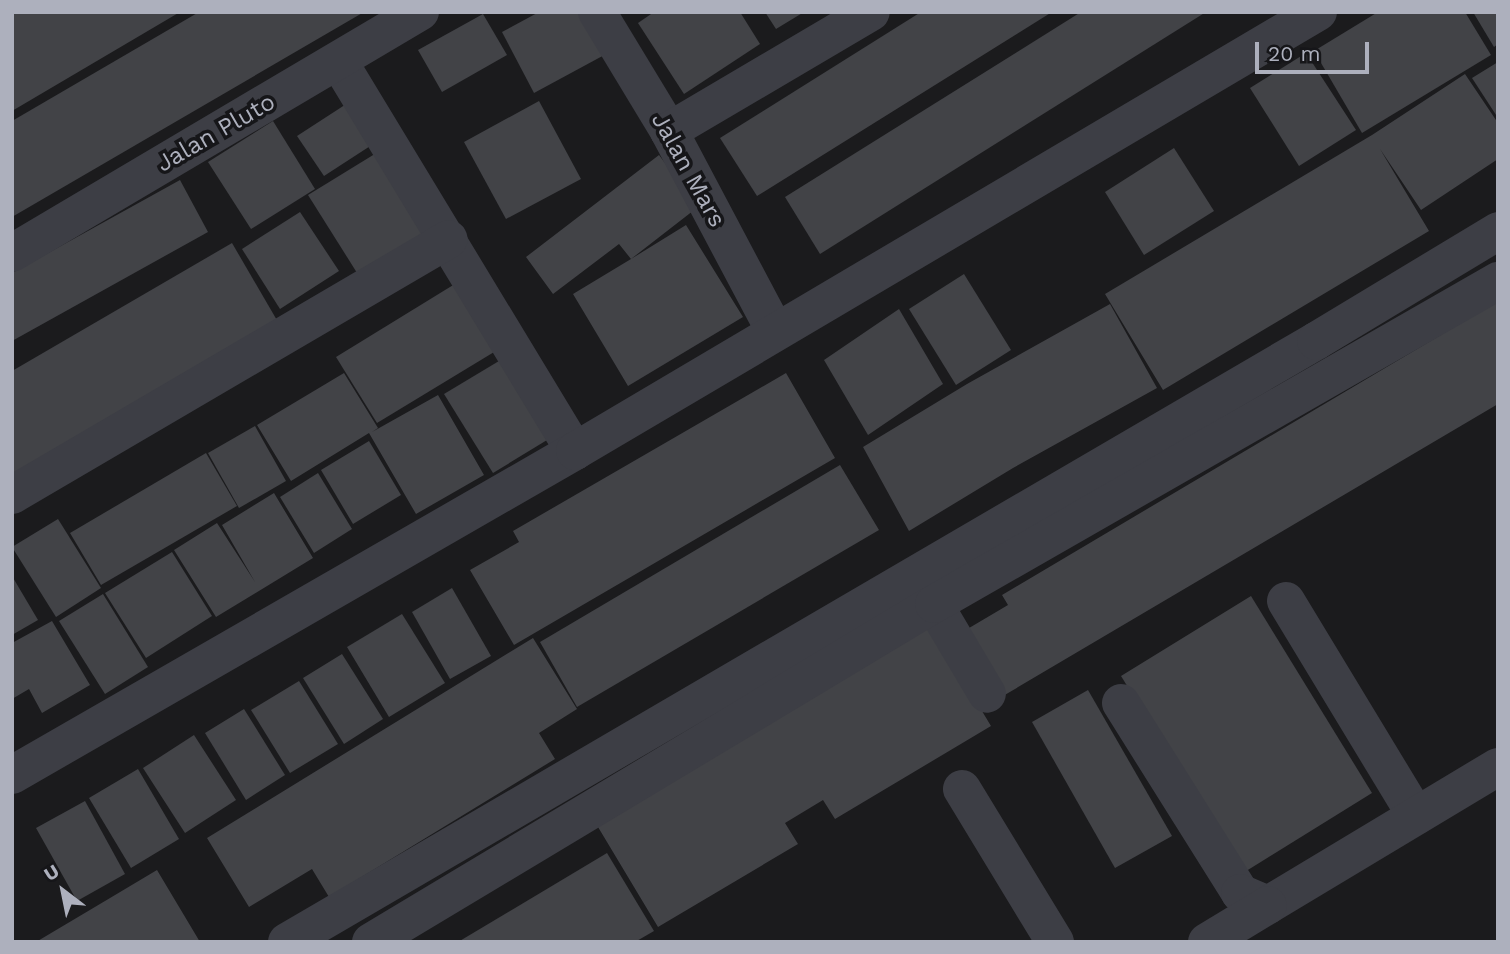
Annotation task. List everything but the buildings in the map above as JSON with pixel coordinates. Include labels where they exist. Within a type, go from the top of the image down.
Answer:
[{"type":"street","name":"Jalan Pluto","points":[[12,253],[420,12]]},
{"type":"street","name":"Jalan Mars","points":[[597,12],[669,131],[775,331]]},
{"type":"street","points":[[669,131],[871,12]]},
{"type":"street","points":[[12,775],[575,451],[775,331],[1265,25],[1318,12]]},
{"type":"street","points":[[339,62],[449,239],[575,451]]},
{"type":"street","points":[[371,942],[1316,341],[1498,231]]},
{"type":"street","points":[[12,495],[449,239]]},
{"type":"street","points":[[287,942],[925,589],[1338,375],[1498,281]]},
{"type":"street","points":[[1316,341],[1338,375]]},
{"type":"street","points":[[925,589],[987,694]]},
{"type":"street","points":[[1286,601],[1416,816]]},
{"type":"street","points":[[1121,703],[1240,893],[1268,905]]},
{"type":"street","points":[[1207,942],[1498,767]]},
{"type":"street","points":[[962,789],[1055,942]]}]
